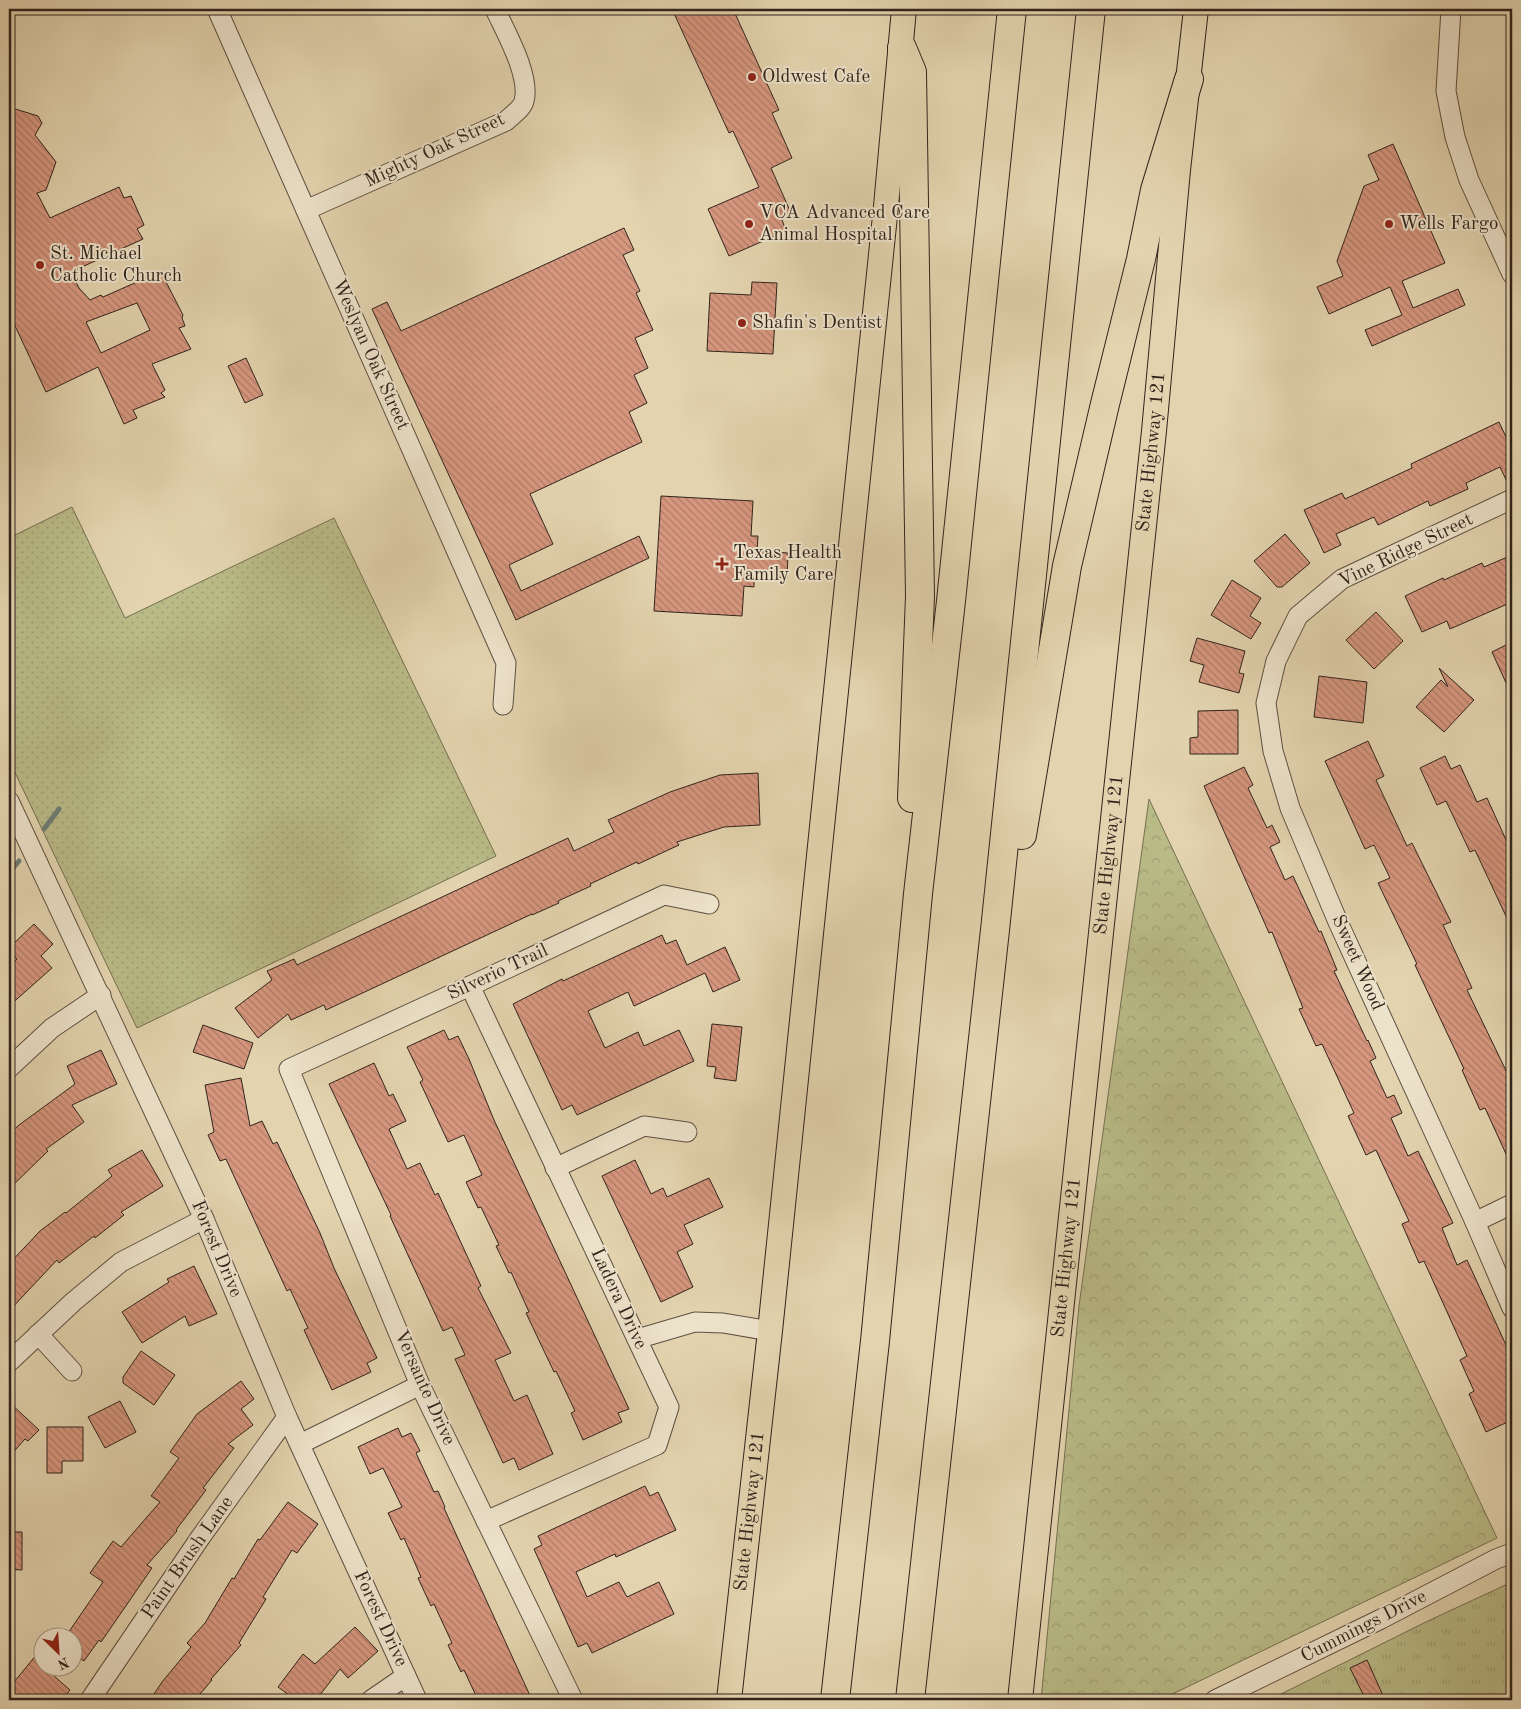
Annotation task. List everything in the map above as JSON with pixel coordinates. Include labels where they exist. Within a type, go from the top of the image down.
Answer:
[{"type":"highway","points":[[835,1700],[875,1341],[918,894],[953,581],[1012,9]]},
{"type":"highway","points":[[910,1700],[995,930],[1091,9]]},
{"type":"highway","points":[[902,48],[912,72],[920,596],[911,826],[918,894]]},
{"type":"highway","points":[[995,930],[1016,866],[1067,566],[1141,258],[1155,190],[1189,80]]},
{"type":"main road","name":"State Highway 121","points":[[729,1700],[770,1331],[902,48],[904,9]]},
{"type":"main road","name":"State Highway 121","points":[[1020,1700],[1123,726],[1177,180],[1196,9]]},
{"type":"street","name":"Weslyan Oak Street","points":[[217,9],[506,663],[503,705]]},
{"type":"street","name":"Mighty Oak Street","points":[[306,210],[506,120],[518,111],[524,101],[522,71],[495,9]]},
{"type":"street","points":[[1451,9],[1446,91],[1455,137],[1469,180],[1512,274]]},
{"type":"street","name":"Vine Ridge Street","points":[[1305,610],[1342,579],[1512,499]]},
{"type":"street","name":"Sweet Wood","points":[[1305,610],[1298,616],[1276,661],[1266,703],[1273,752],[1290,808],[1338,922],[1476,1222],[1512,1308]]},
{"type":"street","name":"Forest Drive","points":[[9,801],[204,1219],[288,1417],[417,1700]]},
{"type":"street","name":"Silverio Trail","points":[[289,1069],[664,895],[709,904]]},
{"type":"street","name":"Ladera Drive","points":[[470,986],[669,1407],[657,1445],[486,1521]]},
{"type":"street","points":[[9,1068],[52,1028],[101,995]]},
{"type":"street","name":"Versante Drive","points":[[289,1069],[420,1385],[573,1700]]},
{"type":"street","points":[[556,1168],[644,1126],[687,1132]]},
{"type":"street","points":[[1476,1222],[1512,1204]]},
{"type":"street","points":[[9,1362],[73,1302],[121,1262],[204,1219]]},
{"type":"street","points":[[637,1339],[695,1322],[723,1323],[770,1331]]},
{"type":"street","points":[[38,1334],[72,1371]]},
{"type":"street","points":[[300,1444],[420,1385]]},
{"type":"street","name":"Paint Brush Lane","points":[[90,1700],[200,1538],[288,1417]]},
{"type":"street","name":"Cummings Drive","points":[[1215,1700],[1381,1619],[1496,1558],[1512,1553]]},
{"type":"street","points":[[370,1700],[406,1676]]},
{"type":"green space","points":[[72,507],[125,618],[334,518],[496,856],[137,1028],[9,760],[9,538]]},
{"type":"green space","points":[[1149,799],[1497,1538],[1160,1700],[1041,1700],[1079,1306]]},
{"type":"green space","points":[[1512,1582],[1512,1700],[1269,1700],[1430,1620]]},
{"type":"building","points":[[672,9],[733,9],[779,110],[772,113],[792,158],[771,168],[791,213],[781,217],[786,231],[729,256],[708,209],[759,187],[733,131],[729,133]]},
{"type":"building","name":"St. Michael Catholic Church","points":[[9,107],[38,116],[42,123],[35,135],[56,162],[46,190],[37,193],[50,218],[119,187],[124,198],[131,196],[144,225],[137,229],[143,239],[71,272],[79,288],[90,300],[101,295],[103,297],[146,278],[162,274],[183,315],[182,318],[185,326],[179,328],[191,349],[152,364],[165,390],[161,393],[165,397],[133,410],[137,418],[124,424],[98,367],[46,392],[9,313]],"holes":[[[137,303],[150,330],[101,353],[86,322]]]},
{"type":"building","name":"Wells Fargo","points":[[1393,144],[1445,263],[1402,281],[1413,308],[1458,289],[1465,305],[1372,346],[1365,330],[1402,315],[1390,287],[1329,314],[1317,287],[1343,276],[1337,261],[1364,186],[1379,180],[1368,155]]},
{"type":"building","points":[[624,228],[634,250],[623,255],[640,291],[636,293],[653,330],[635,338],[648,368],[634,375],[647,403],[629,412],[642,442],[530,494],[553,544],[509,565],[521,591],[639,536],[649,558],[516,620],[372,309],[387,302],[401,331]]},
{"type":"building","name":"Shafin's Dentist","points":[[752,282],[777,283],[773,354],[707,351],[710,293],[751,295]]},
{"type":"building","points":[[246,358],[263,395],[245,403],[228,366]]},
{"type":"building","points":[[1499,422],[1512,450],[1512,488],[1510,488],[1500,467],[1466,483],[1468,489],[1430,506],[1428,501],[1378,525],[1374,517],[1336,534],[1341,545],[1324,553],[1304,510],[1342,493],[1345,499],[1412,468],[1411,464]]},
{"type":"building","name":"Texas Health Family Care","points":[[661,496],[753,501],[751,536],[758,536],[757,551],[788,553],[787,578],[754,576],[754,587],[744,586],[742,616],[654,611]]},
{"type":"building","points":[[1285,534],[1310,563],[1282,587],[1277,587],[1254,561]]},
{"type":"building","points":[[1512,555],[1512,602],[1450,629],[1447,621],[1422,632],[1405,596],[1443,578],[1444,580],[1482,563],[1484,567]]},
{"type":"building","points":[[1232,580],[1261,598],[1250,616],[1261,623],[1251,639],[1211,615]]},
{"type":"building","points":[[1376,612],[1403,641],[1374,669],[1346,640]]},
{"type":"building","points":[[1197,638],[1245,651],[1239,673],[1244,674],[1239,693],[1199,682],[1204,665],[1190,661]]},
{"type":"building","points":[[1512,642],[1512,696],[1492,652]]},
{"type":"building","points":[[1439,668],[1474,700],[1444,732],[1416,707],[1441,680],[1448,687]]},
{"type":"building","points":[[1319,676],[1367,682],[1363,723],[1314,717]]},
{"type":"building","points":[[1238,710],[1238,754],[1190,754],[1190,738],[1198,737],[1198,711]]},
{"type":"building","points":[[1368,741],[1384,776],[1376,780],[1407,846],[1412,843],[1451,922],[1443,925],[1472,988],[1467,990],[1512,1083],[1512,1167],[1485,1108],[1480,1110],[1462,1070],[1464,1069],[1415,965],[1417,964],[1378,883],[1390,878],[1374,845],[1365,849],[1325,761]]},
{"type":"building","points":[[1445,756],[1451,769],[1460,765],[1477,802],[1487,798],[1512,853],[1512,929],[1475,850],[1470,852],[1446,801],[1437,805],[1420,768]]},
{"type":"building","points":[[1244,767],[1253,785],[1248,788],[1267,828],[1272,825],[1280,842],[1270,847],[1285,880],[1293,876],[1319,932],[1321,931],[1337,970],[1334,971],[1376,1058],[1370,1061],[1387,1098],[1394,1095],[1402,1113],[1391,1118],[1408,1156],[1418,1151],[1453,1223],[1442,1228],[1457,1265],[1467,1260],[1512,1358],[1512,1420],[1486,1432],[1469,1394],[1474,1391],[1460,1360],[1467,1356],[1424,1261],[1419,1263],[1402,1224],[1409,1221],[1376,1150],[1366,1155],[1348,1116],[1354,1113],[1322,1044],[1316,1046],[1299,1009],[1303,1008],[1272,932],[1269,933],[1204,786]]},
{"type":"building","points":[[758,773],[760,825],[724,827],[677,842],[679,845],[590,884],[591,886],[558,901],[559,903],[326,1010],[324,1005],[291,1020],[288,1014],[258,1038],[235,1008],[272,980],[267,971],[294,959],[297,965],[568,838],[574,851],[614,832],[608,820],[670,792],[720,775]]},
{"type":"building","points":[[34,924],[53,944],[41,956],[52,968],[9,1006],[9,966],[17,959],[9,948]]},
{"type":"building","points":[[662,935],[666,944],[676,940],[687,965],[725,947],[740,980],[713,992],[705,973],[634,1006],[628,992],[588,1011],[605,1048],[638,1032],[644,1046],[679,1030],[694,1061],[577,1115],[572,1105],[562,1110],[513,1004],[562,979],[563,981]]},
{"type":"building","points":[[712,1024],[742,1027],[736,1081],[714,1078],[716,1067],[707,1066]]},
{"type":"building","points":[[203,1025],[253,1043],[244,1069],[193,1052]]},
{"type":"building","points":[[444,1030],[449,1040],[458,1036],[494,1120],[629,1409],[618,1413],[622,1422],[583,1440],[571,1413],[575,1411],[526,1313],[529,1312],[511,1272],[509,1273],[496,1246],[499,1245],[481,1207],[478,1208],[466,1182],[482,1175],[464,1135],[448,1142],[420,1082],[423,1080],[407,1047]]},
{"type":"building","points":[[101,1050],[117,1084],[72,1105],[84,1122],[46,1149],[48,1151],[9,1189],[9,1134],[75,1084],[67,1066]]},
{"type":"building","points":[[374,1063],[389,1096],[393,1094],[406,1121],[389,1129],[407,1169],[420,1163],[435,1195],[438,1193],[481,1286],[478,1288],[511,1353],[495,1360],[514,1401],[527,1395],[553,1454],[519,1470],[514,1458],[503,1463],[455,1359],[465,1355],[452,1327],[443,1331],[329,1084]]},
{"type":"building","points":[[241,1078],[250,1126],[262,1121],[273,1144],[277,1142],[377,1358],[367,1363],[371,1372],[332,1390],[304,1330],[308,1328],[290,1289],[287,1291],[226,1159],[220,1161],[208,1135],[214,1132],[205,1085]]},
{"type":"building","points":[[142,1150],[163,1186],[121,1212],[124,1215],[95,1238],[94,1236],[59,1263],[57,1260],[9,1311],[9,1264],[40,1231],[112,1176],[108,1170]]},
{"type":"building","points":[[635,1160],[651,1194],[663,1188],[667,1197],[709,1178],[723,1207],[684,1225],[693,1244],[677,1252],[693,1287],[661,1302],[602,1176]]},
{"type":"building","points":[[194,1266],[217,1314],[189,1326],[185,1316],[142,1343],[122,1312],[169,1282],[167,1279]]},
{"type":"building","points":[[141,1351],[175,1375],[154,1405],[123,1383],[123,1377]]},
{"type":"building","points":[[241,1381],[254,1399],[241,1409],[253,1425],[228,1444],[234,1448],[203,1488],[206,1490],[177,1531],[147,1565],[152,1568],[101,1642],[99,1640],[84,1661],[82,1660],[82,1626],[73,1626],[103,1582],[90,1573],[113,1541],[121,1547],[160,1502],[151,1496],[179,1458],[170,1452],[197,1414]]},
{"type":"building","points":[[120,1401],[136,1432],[105,1448],[88,1417]]},
{"type":"building","points":[[9,1402],[39,1430],[28,1441],[25,1439],[9,1457]]},
{"type":"building","points":[[47,1427],[83,1427],[83,1461],[62,1461],[62,1473],[47,1473]]},
{"type":"building","points":[[398,1428],[402,1437],[411,1433],[420,1451],[416,1453],[434,1492],[438,1491],[444,1508],[532,1700],[478,1700],[464,1670],[461,1672],[448,1645],[452,1643],[434,1604],[431,1606],[418,1578],[421,1577],[404,1538],[401,1540],[388,1513],[402,1507],[383,1468],[370,1474],[358,1447]]},
{"type":"building","points":[[645,1486],[650,1496],[658,1492],[676,1530],[616,1557],[615,1554],[576,1572],[587,1597],[619,1582],[627,1597],[659,1582],[674,1614],[592,1653],[587,1643],[578,1647],[534,1549],[542,1545],[538,1536]]},
{"type":"building","points":[[288,1502],[318,1524],[297,1553],[292,1550],[263,1597],[266,1599],[239,1643],[241,1645],[195,1700],[150,1700],[162,1682],[191,1647],[187,1643],[205,1623],[258,1539],[260,1540]]},
{"type":"building","points":[[9,1532],[22,1532],[22,1570],[9,1569]]},
{"type":"building","points":[[355,1627],[378,1651],[348,1678],[340,1669],[316,1700],[296,1700],[278,1687],[303,1654],[315,1664]]},
{"type":"building","points":[[32,1660],[32,1676],[54,1676],[70,1690],[62,1700],[21,1700],[9,1688]]},
{"type":"building","points":[[1367,1660],[1385,1700],[1366,1700],[1350,1668]]},
{"type":"waterway","points":[[44,829],[59,809]]},
{"type":"waterway","points":[[9,873],[19,861]]},
{"type":"place","name":"Oldwest Cafe","points":[[752,77]]},
{"type":"place","name":"VCA Advanced Care Animal Hospital","points":[[749,224]]},
{"type":"place","name":"Wells Fargo","points":[[1389,224]]},
{"type":"place","name":"St. Michael Catholic Church","points":[[40,265]]},
{"type":"place","name":"Shafin's Dentist","points":[[742,323]]},
{"type":"place","name":"Texas Health Family Care","points":[[722,564]]}]
